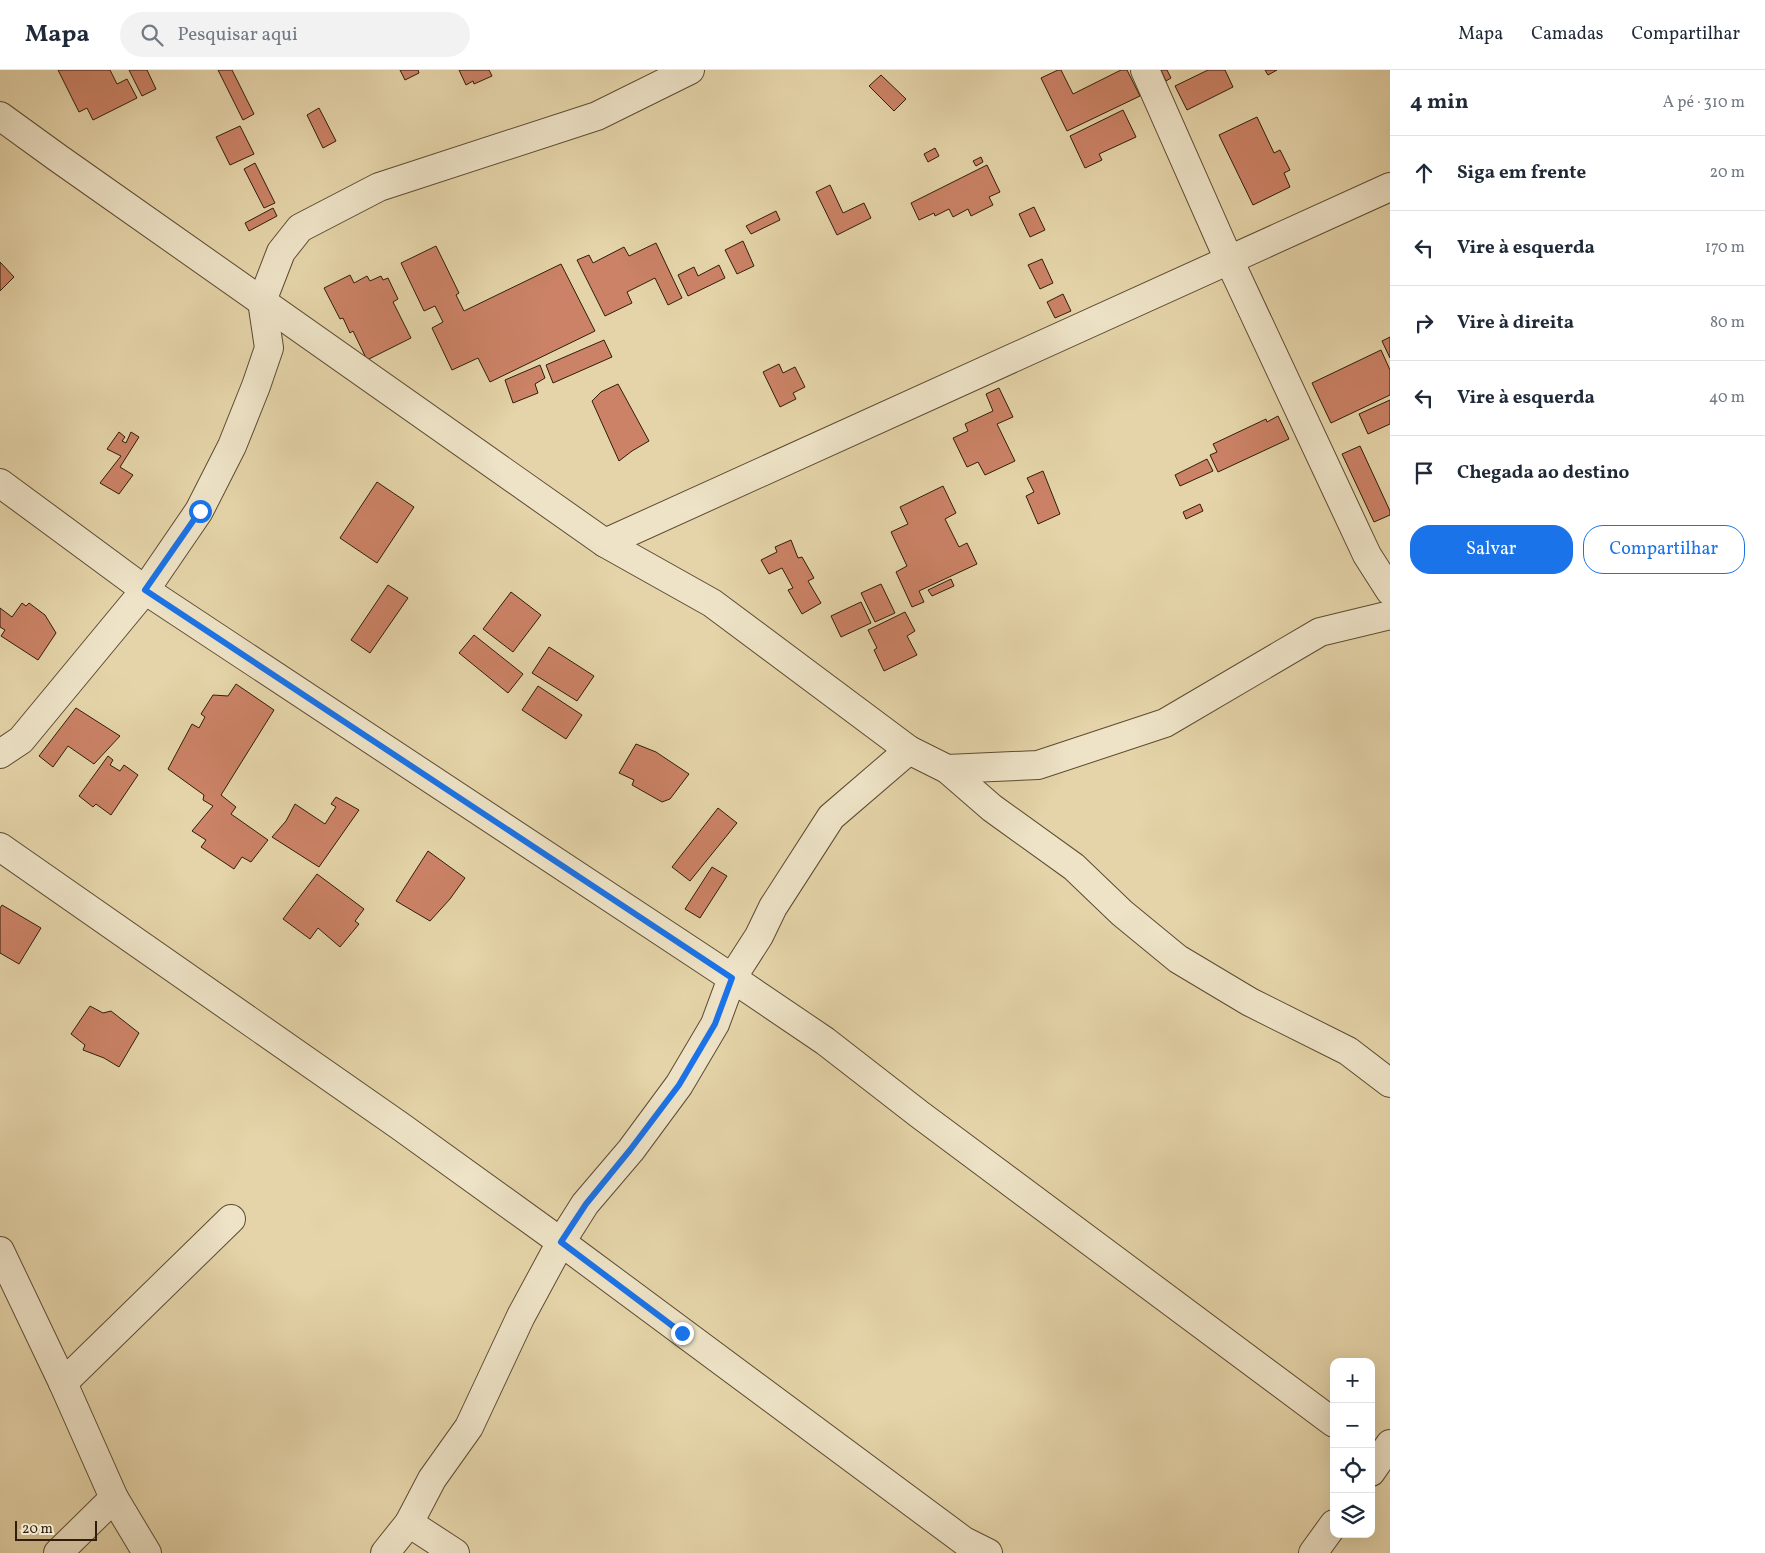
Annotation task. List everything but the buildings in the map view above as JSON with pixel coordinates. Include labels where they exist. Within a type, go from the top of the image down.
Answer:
[{"type":"street","points":[[0,754],[20,740],[145,590],[200,511],[232,446],[269,348],[262,301],[281,252],[300,228],[378,187],[597,116],[690,70]]},
{"type":"street","points":[[1145,70],[1228,260],[1367,555],[1390,591]]},
{"type":"street","points":[[0,116],[605,543],[712,603],[909,750],[947,770],[992,808],[1074,867],[1122,913],[1178,959],[1250,1002],[1348,1052],[1390,1083]]},
{"type":"street","points":[[605,543],[1390,187]]},
{"type":"street","points":[[0,483],[145,590],[732,978],[824,1041],[1330,1420]]},
{"type":"street","points":[[947,770],[1038,765],[1165,723],[1320,632],[1390,615]]},
{"type":"street","points":[[385,1553],[408,1523],[432,1480],[469,1427],[521,1316],[561,1242],[586,1204],[679,1085],[715,1024],[732,978],[759,936],[773,907],[831,817],[909,750]]},
{"type":"street","points":[[0,847],[400,1126],[561,1242],[964,1541],[988,1553]]},
{"type":"street","points":[[63,1382],[231,1219]]},
{"type":"street","points":[[0,1251],[63,1382],[114,1498],[147,1553]]},
{"type":"street","points":[[58,1553],[114,1498]]},
{"type":"street","points":[[408,1523],[455,1553]]},
{"type":"street","points":[[1314,1553],[1330,1530]]},
{"type":"route","points":[[200,511],[145,590],[732,978],[715,1024],[679,1085],[586,1204],[561,1242],[682,1333]]}]
